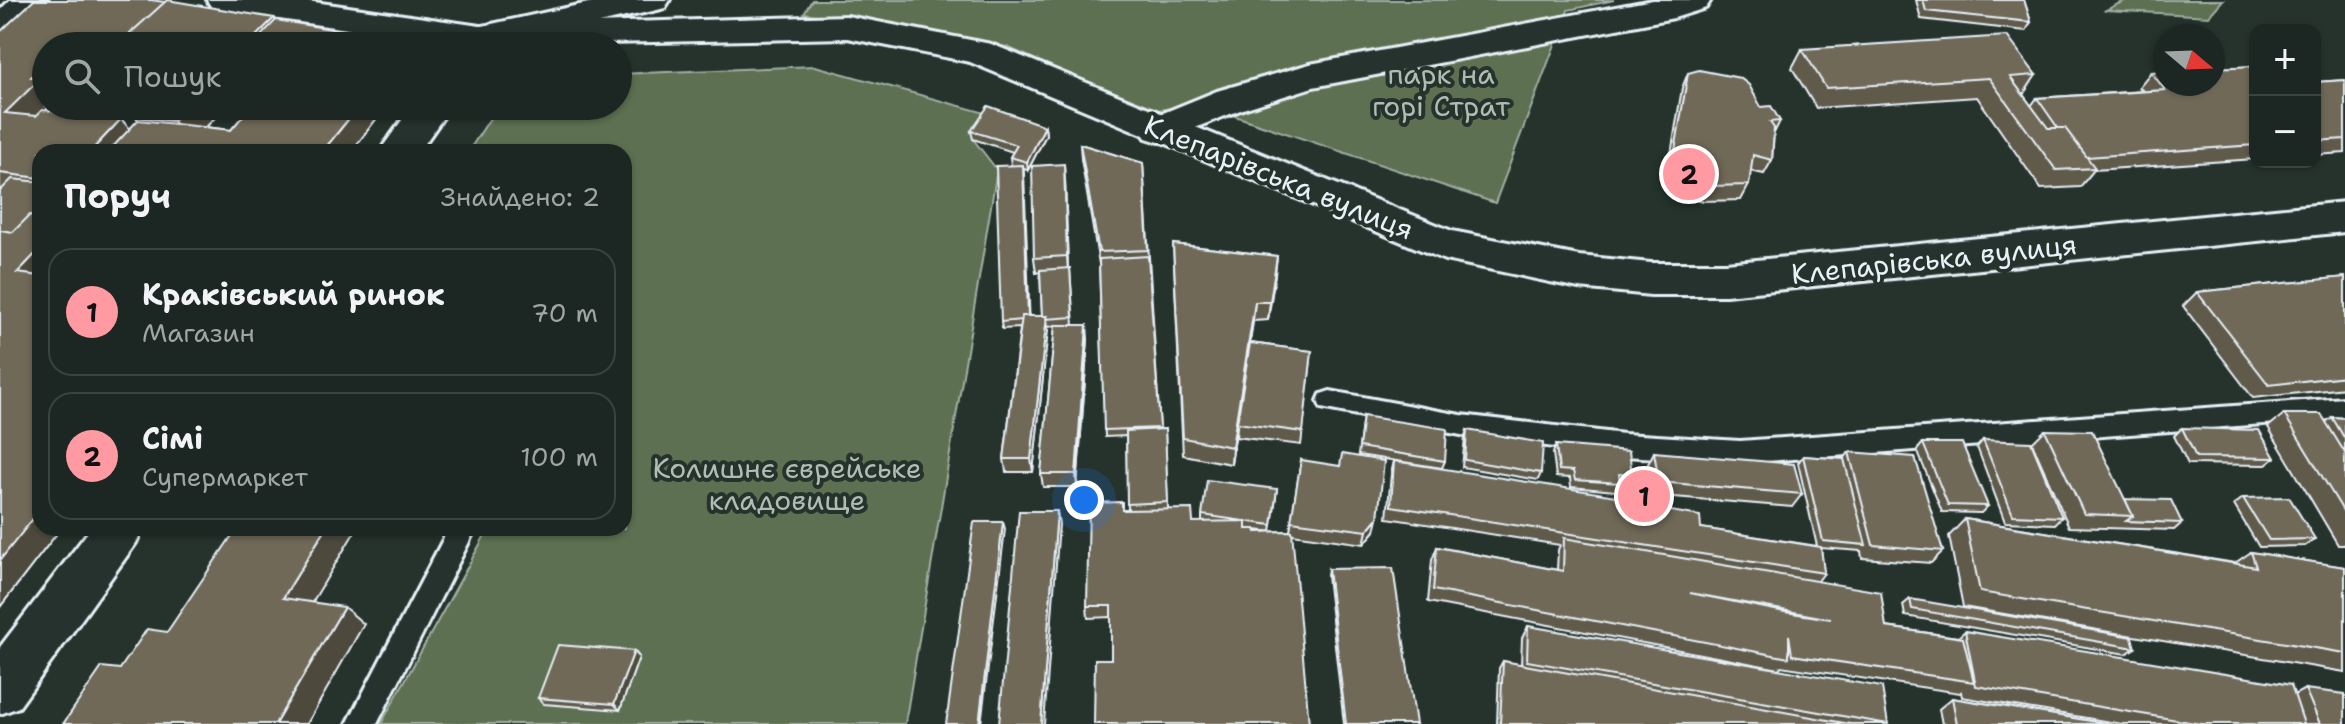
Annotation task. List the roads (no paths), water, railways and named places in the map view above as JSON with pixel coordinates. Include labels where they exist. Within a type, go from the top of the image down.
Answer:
[{"type":"main road","points":[[0,29],[31,0]]},
{"type":"main road","name":"Клепарівська вулиця","points":[[224,0],[417,32]]},
{"type":"main road","points":[[484,32],[505,0]]},
{"type":"main road","points":[[519,32],[653,0]]},
{"type":"main road","points":[[1159,129],[1230,100],[1310,76],[1674,7],[1694,0]]},
{"type":"main road","name":"Клепарівська вулиця","points":[[632,36],[847,27],[978,52],[1445,245],[1579,272],[1651,279],[1726,279],[2345,217]]},
{"type":"main road","points":[[404,144],[422,120]]},
{"type":"main road","points":[[0,689],[113,536]]},
{"type":"lane","points":[[1330,401],[1461,425],[1624,445],[1740,452],[2345,408]]},
{"type":"lane","points":[[362,724],[459,536]]},
{"type":"place","name":"Сімі","points":[[1689,174]]},
{"type":"place","name":"Краківський ринок","points":[[1644,496]]},
{"type":"park label","name":"парк на горі Страт","points":[[1441,90]]},
{"type":"park label","name":"Колишнє єврейське кладовище","points":[[787,484]]}]
